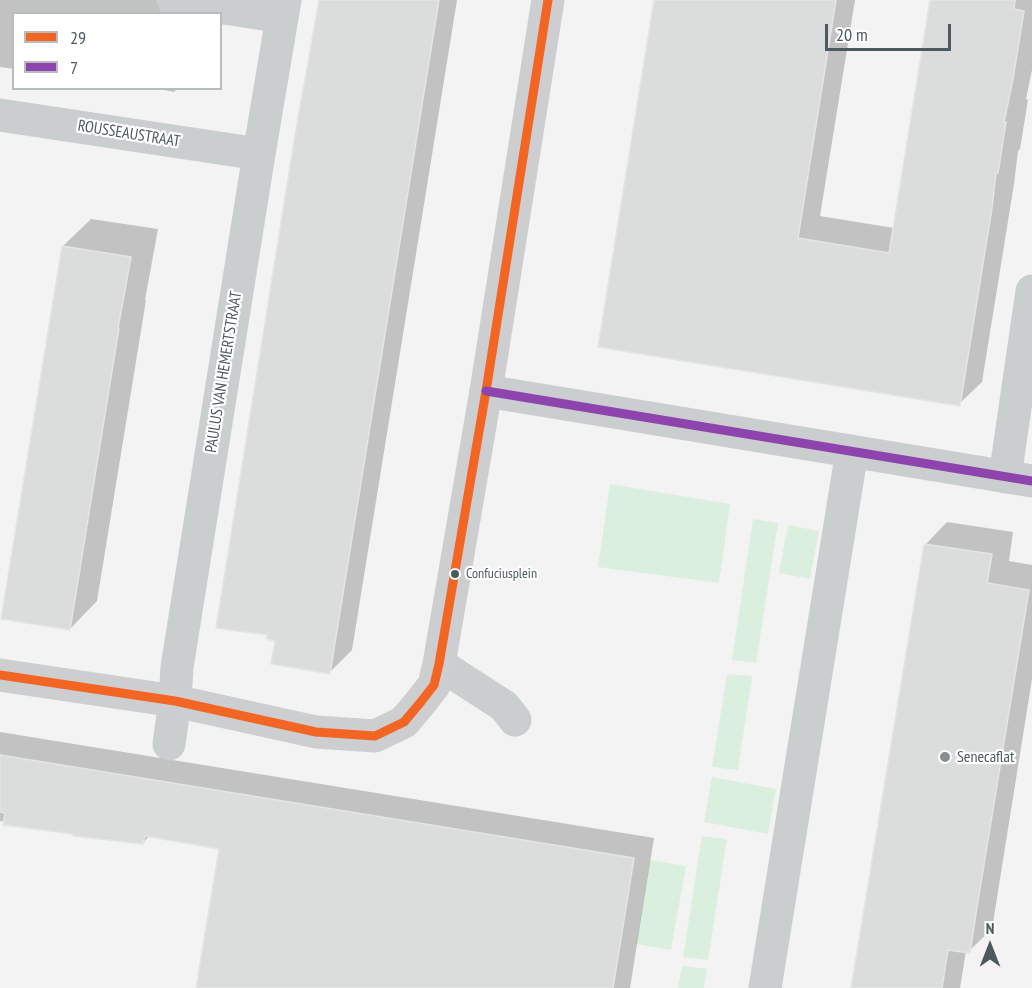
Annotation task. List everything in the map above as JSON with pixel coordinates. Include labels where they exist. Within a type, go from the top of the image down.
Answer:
[{"type":"street","points":[[173,0],[284,9]]},
{"type":"street","points":[[0,675],[175,701],[316,732],[375,736],[404,722],[434,686],[486,391],[548,0]]},
{"type":"street","name":"PAULUS VAN HEMERTSTRAAT","points":[[169,744],[177,667],[284,9]]},
{"type":"street","name":"ROUSSEAUSTRAAT","points":[[0,114],[259,154]]},
{"type":"street","points":[[486,391],[1018,479],[1032,291]]},
{"type":"street","points":[[765,988],[852,451]]},
{"type":"street","points":[[439,664],[504,706],[515,720]]},
{"type":"green space","points":[[610,484],[730,504],[719,583],[598,567]]},
{"type":"green space","points":[[753,519],[778,523],[756,663],[732,660]]},
{"type":"green space","points":[[788,525],[819,531],[810,579],[779,573]]},
{"type":"green space","points":[[727,674],[752,676],[738,770],[712,767]]},
{"type":"green space","points":[[712,777],[776,789],[768,834],[704,822]]},
{"type":"green space","points":[[702,836],[727,839],[708,960],[683,957]]},
{"type":"green space","points":[[650,860],[686,866],[671,950],[636,944]]},
{"type":"green space","points":[[682,966],[707,969],[704,988],[678,988]]},
{"type":"building","points":[[319,0],[439,0],[330,674],[271,664],[275,641],[266,639],[267,635],[216,628],[295,135]]},
{"type":"building","points":[[654,0],[836,0],[798,238],[889,253],[930,0],[1015,0],[1014,9],[1024,11],[1004,122],[1006,122],[960,406],[598,347]]},
{"type":"building","points":[[62,246],[131,257],[70,630],[1,619]]},
{"type":"building","name":"Senecaflat","points":[[924,544],[992,554],[987,583],[1029,590],[970,953],[948,950],[942,988],[851,988]]},
{"type":"building","points":[[0,755],[634,858],[613,988],[196,988],[219,849],[145,836],[143,844],[3,825],[5,813],[0,812]]},
{"type":"transit line","name":"29","points":[[0,675],[175,701],[316,732],[375,736],[404,722],[420,703],[434,685],[439,664],[486,391],[548,0]]},
{"type":"transit line","name":"7","points":[[486,391],[1032,481]]},
{"type":"place","name":"Confuciusplein","points":[[455,574]]},
{"type":"place","name":"Senecaflat","points":[[945,757]]}]
